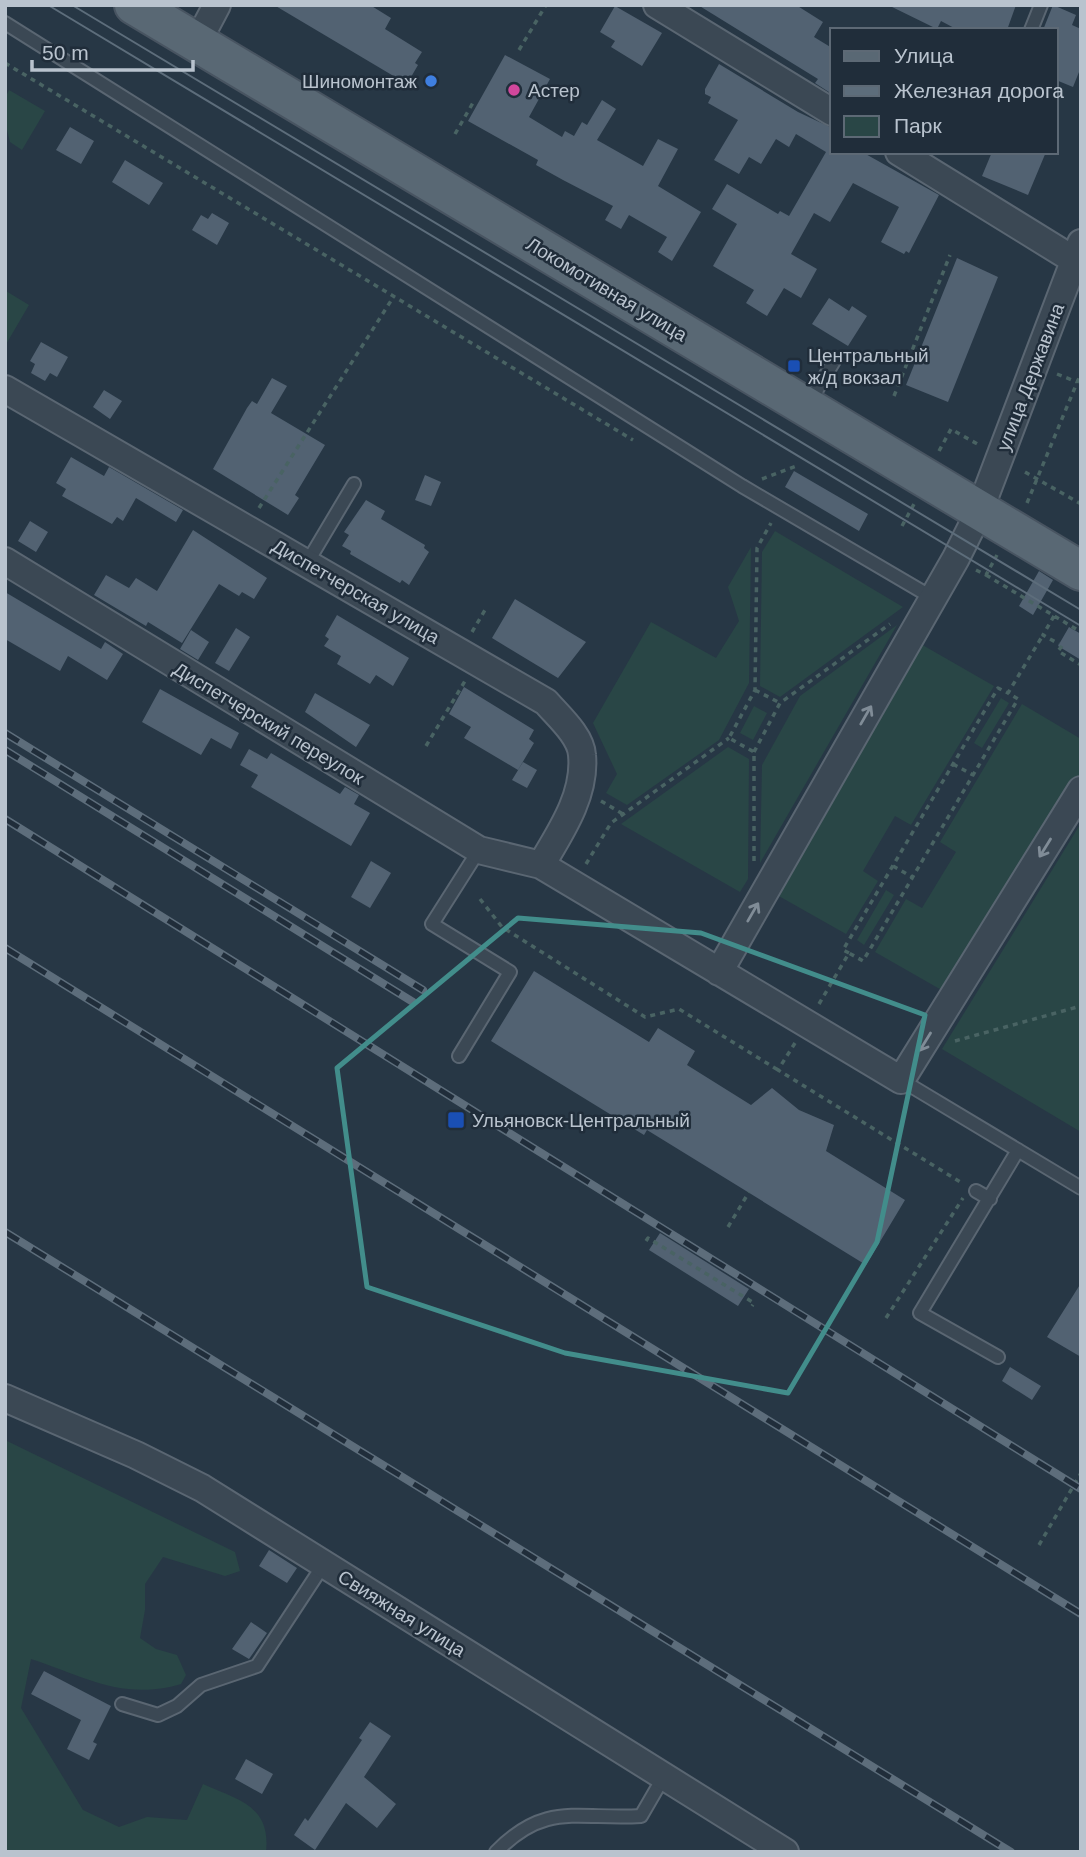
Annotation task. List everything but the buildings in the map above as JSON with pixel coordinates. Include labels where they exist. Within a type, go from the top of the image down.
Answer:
[{"type":"main road","name":"Локомотивная улица","points":[[134,5],[1081,571]]},
{"type":"street","points":[[197,43],[217,5]]},
{"type":"street","points":[[657,5],[830,111]]},
{"type":"street","points":[[903,154],[1078,251]]},
{"type":"street","name":"улица Державина","points":[[719,972],[933,598],[979,512],[1078,251]]},
{"type":"street","name":"Диспетчерская улица","points":[[5,389],[546,702],[568,726],[583,754],[575,806],[541,865]]},
{"type":"street","name":"Диспетчерский переулок","points":[[5,561],[479,850],[541,865],[901,1080]]},
{"type":"street","points":[[901,1080],[1081,790]]},
{"type":"street","name":"Свияжная улица","points":[[5,1398],[136,1455],[202,1488],[663,1779],[785,1852]]},
{"type":"lane","points":[[1032,28],[1041,5]]},
{"type":"lane","points":[[5,23],[742,486],[933,598]]},
{"type":"lane","points":[[806,408],[834,361]]},
{"type":"lane","points":[[307,563],[355,484]]},
{"type":"lane","points":[[459,1056],[510,972],[432,924],[479,850]]},
{"type":"lane","points":[[901,1080],[1081,1188]]},
{"type":"lane","points":[[998,1357],[920,1312],[1018,1150]]},
{"type":"lane","points":[[976,1191],[990,1199]]},
{"type":"lane","points":[[122,1704],[158,1716],[177,1706],[201,1685],[257,1667],[324,1564]]},
{"type":"lane","points":[[496,1852],[512,1836],[536,1821],[569,1815],[641,1816],[663,1779]]},
{"type":"path","points":[[519,50],[546,5]]},
{"type":"path","points":[[5,63],[640,444]]},
{"type":"path","points":[[455,134],[474,101]]},
{"type":"path","points":[[894,396],[950,255]]},
{"type":"path","points":[[247,528],[394,296]]},
{"type":"path","points":[[1027,503],[1039,480],[1081,373]]},
{"type":"path","points":[[940,452],[950,429],[981,446]]},
{"type":"path","points":[[1025,472],[1081,505]]},
{"type":"path","points":[[902,526],[918,496]]},
{"type":"path","points":[[573,885],[611,823],[729,738],[755,690],[757,548],[771,523],[761,518]]},
{"type":"path","points":[[986,575],[1081,632]]},
{"type":"path","points":[[1008,693],[1054,617]]},
{"type":"path","points":[[754,869],[754,751],[780,703],[891,623]]},
{"type":"path","points":[[1043,635],[1060,645],[1058,651],[1081,665]]},
{"type":"path","points":[[426,746],[478,662]]},
{"type":"path","points":[[998,688],[1018,699],[863,961],[843,950],[953,764],[998,688]]},
{"type":"path","points":[[755,690],[780,703]]},
{"type":"path","points":[[729,738],[754,751]]},
{"type":"path","points":[[953,764],[973,775]]},
{"type":"path","points":[[893,866],[912,877]]},
{"type":"path","points":[[480,899],[502,927],[645,1017],[679,1009],[970,1187],[886,1318]]},
{"type":"path","points":[[778,1070],[849,953]]},
{"type":"path","points":[[920,1050],[1081,1006]]},
{"type":"path","points":[[728,1227],[749,1192]]},
{"type":"path","points":[[646,1241],[648,1238],[702,1270],[754,1303],[752,1307]]},
{"type":"path","points":[[1039,1545],[1081,1473]]},
{"type":"highlighted area","points":[[518,918],[701,933],[925,1015],[877,1242],[788,1393],[565,1353],[367,1287],[337,1068]]},
{"type":"green space","points":[[9,90],[45,111],[22,150],[10,142],[7,129],[4,109]]},
{"type":"green space","points":[[5,292],[29,305],[5,346]]},
{"type":"green space","points":[[775,531],[903,607],[780,697],[760,686],[762,552]]},
{"type":"green space","points":[[751,547],[749,683],[719,740],[627,805],[606,793],[617,774],[593,723],[651,622],[716,658],[739,621],[728,587]]},
{"type":"green space","points":[[897,625],[760,863],[762,765],[800,696]]},
{"type":"green space","points":[[919,643],[994,686],[911,825],[895,816],[863,871],[878,881],[846,934],[777,895]]},
{"type":"green space","points":[[1001,698],[1009,703],[982,748],[974,743]]},
{"type":"green space","points":[[1022,704],[1081,739],[1081,775],[945,992],[875,952],[906,899],[922,908],[956,852],[940,842]]},
{"type":"green space","points":[[754,706],[767,713],[753,740],[740,733]]},
{"type":"green space","points":[[728,747],[749,759],[748,879],[740,892],[621,824]]},
{"type":"green space","points":[[1081,823],[1081,1132],[942,1049]]},
{"type":"green space","points":[[886,890],[894,895],[864,945],[857,940]]},
{"type":"green space","points":[[5,1440],[235,1552],[240,1571],[225,1576],[163,1557],[145,1584],[145,1610],[140,1638],[156,1649],[177,1655],[186,1675],[181,1684],[141,1690],[105,1685],[31,1659],[21,1708],[83,1810],[119,1827],[147,1817],[187,1820],[203,1784],[240,1800],[258,1814],[266,1837],[266,1852],[5,1852]]},
{"type":"tram line","points":[[48,5],[1081,626]]},
{"type":"tram line","points":[[72,5],[1081,610]]},
{"type":"railway","points":[[5,733],[423,990]]},
{"type":"railway","points":[[5,750],[413,1002]]},
{"type":"railway","points":[[5,819],[1081,1489]]},
{"type":"railway","points":[[5,948],[1081,1614]]},
{"type":"railway","points":[[5,1232],[1011,1852]]},
{"type":"place","name":"Шиномонтаж","points":[[431,81]]},
{"type":"place","name":"Астер","points":[[514,90]]},
{"type":"place","name":"Центральный ж/д вокзал","points":[[794,366]]},
{"type":"place","name":"Ульяновск-Центральный","points":[[456,1120]]}]
